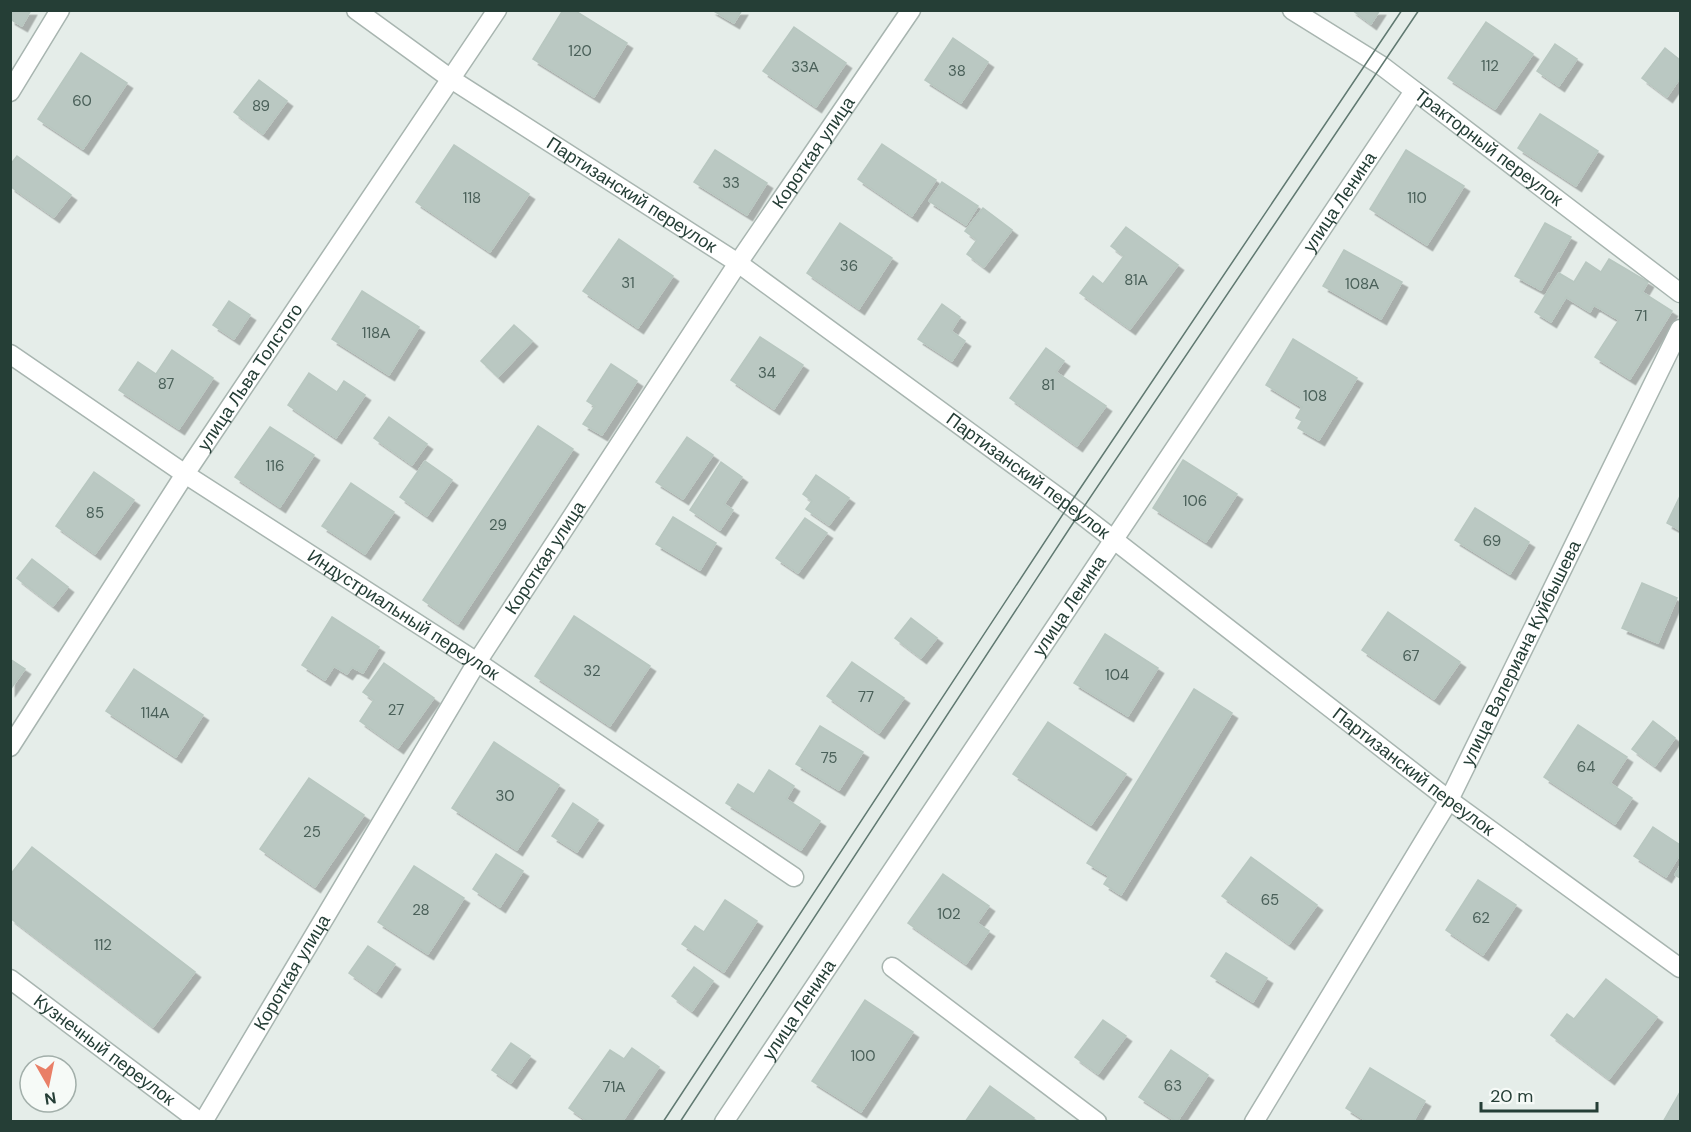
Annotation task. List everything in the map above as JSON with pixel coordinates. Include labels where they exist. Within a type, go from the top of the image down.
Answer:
[{"type":"street","points":[[10,92],[60,10]]},
{"type":"street","name":"Партизанский переулок","points":[[356,10],[451,79],[738,263],[1113,540],[1449,800],[1680,968]]},
{"type":"street","name":"улица Льва Толстого","points":[[10,747],[185,474],[497,10]]},
{"type":"street","name":"Короткая улица","points":[[202,1122],[477,662],[738,263],[911,10]]},
{"type":"street","name":"Тракторный переулок","points":[[1292,10],[1370,58],[1680,292]]},
{"type":"street","name":"улица Ленина","points":[[724,1122],[1414,91]]},
{"type":"street","name":"улица Валериана Куйбышева","points":[[1254,1122],[1449,800],[1680,329]]},
{"type":"street","name":"Индустриальный переулок","points":[[10,354],[185,474],[477,662],[795,878]]},
{"type":"street","points":[[892,967],[1097,1122]]},
{"type":"street","name":"Кузнечный переулок","points":[[10,979],[202,1122]]},
{"type":"building","points":[[10,10],[31,10],[22,26],[10,19]]},
{"type":"building","points":[[563,10],[574,10],[627,43],[594,97],[533,59]]},
{"type":"building","points":[[712,10],[742,10],[734,23]]},
{"type":"building","points":[[1352,10],[1380,10],[1371,24]]},
{"type":"building","points":[[1486,22],[1533,54],[1495,109],[1448,78]]},
{"type":"building","points":[[794,27],[846,63],[816,107],[763,71]]},
{"type":"building","points":[[953,38],[988,62],[961,103],[925,80]]},
{"type":"building","points":[[1555,44],[1577,59],[1559,86],[1537,71]]},
{"type":"building","points":[[1665,48],[1680,60],[1680,78],[1667,97],[1642,78]]},
{"type":"building","points":[[81,53],[127,83],[83,149],[38,119]]},
{"type":"building","points":[[259,80],[287,101],[263,134],[234,112]]},
{"type":"building","points":[[1540,114],[1598,151],[1576,186],[1518,148]]},
{"type":"building","points":[[882,144],[936,180],[912,216],[858,179]]},
{"type":"building","points":[[454,145],[529,194],[490,252],[416,202]]},
{"type":"building","points":[[715,150],[767,183],[747,215],[694,182]]},
{"type":"building","points":[[1406,150],[1464,186],[1427,245],[1370,209]]},
{"type":"building","points":[[17,156],[71,195],[54,217],[10,186],[10,165]]},
{"type":"building","points":[[942,182],[978,206],[966,225],[929,201]]},
{"type":"building","points":[[983,208],[1012,230],[984,267],[967,254],[977,240],[965,231]]},
{"type":"building","points":[[840,223],[892,258],[859,309],[807,273]]},
{"type":"building","points":[[1545,223],[1571,237],[1541,290],[1515,276]]},
{"type":"building","points":[[1126,227],[1178,265],[1130,329],[1080,293],[1093,276],[1103,284],[1124,256],[1111,246]]},
{"type":"building","points":[[619,239],[673,276],[638,328],[583,291]]},
{"type":"building","points":[[1344,250],[1402,282],[1381,319],[1323,286]]},
{"type":"building","points":[[1609,259],[1648,282],[1642,292],[1672,311],[1630,379],[1595,357],[1619,320],[1594,305],[1590,312],[1566,297],[1551,322],[1535,312],[1559,273],[1574,282],[1586,262],[1601,272]]},
{"type":"building","points":[[362,291],[419,327],[389,375],[332,339]]},
{"type":"building","points":[[229,301],[250,315],[234,339],[213,325]]},
{"type":"building","points":[[942,304],[960,317],[951,331],[965,341],[952,361],[918,339]]},
{"type":"building","points":[[514,325],[532,341],[498,377],[481,361]]},
{"type":"building","points":[[760,337],[803,365],[774,409],[731,380]]},
{"type":"building","points":[[1293,339],[1357,378],[1319,440],[1298,428],[1302,421],[1296,418],[1302,407],[1266,385]]},
{"type":"building","points":[[1046,348],[1064,361],[1056,372],[1106,406],[1077,446],[1010,398]]},
{"type":"building","points":[[172,350],[213,378],[179,429],[119,390],[138,362],[156,374]]},
{"type":"building","points":[[611,364],[637,381],[602,435],[583,424],[595,406],[587,401]]},
{"type":"building","points":[[309,373],[337,392],[344,381],[365,395],[336,438],[288,405]]},
{"type":"building","points":[[389,417],[427,444],[412,465],[374,438]]},
{"type":"building","points":[[538,426],[573,449],[458,624],[423,600]]},
{"type":"building","points":[[270,427],[314,455],[280,507],[235,477]]},
{"type":"building","points":[[687,437],[713,455],[683,499],[656,482]]},
{"type":"building","points":[[1183,460],[1237,494],[1206,542],[1153,508]]},
{"type":"building","points":[[425,461],[452,480],[427,516],[400,497]]},
{"type":"building","points":[[721,462],[742,477],[724,504],[733,510],[720,530],[690,510]]},
{"type":"building","points":[[94,472],[134,500],[95,554],[56,526]]},
{"type":"building","points":[[816,475],[849,498],[829,525],[806,509],[812,501],[803,494]]},
{"type":"building","points":[[351,483],[394,512],[365,554],[322,526]]},
{"type":"building","points":[[1680,496],[1680,530],[1667,523]]},
{"type":"building","points":[[1475,508],[1529,542],[1510,574],[1455,540]]},
{"type":"building","points":[[673,517],[716,543],[700,570],[656,544]]},
{"type":"building","points":[[805,518],[827,533],[798,573],[776,558]]},
{"type":"building","points":[[32,559],[68,587],[53,606],[17,578]]},
{"type":"building","points":[[1642,583],[1677,598],[1658,643],[1622,628]]},
{"type":"building","points":[[1388,612],[1460,662],[1434,699],[1362,650]]},
{"type":"building","points":[[574,616],[650,666],[610,726],[535,676]]},
{"type":"building","points":[[332,617],[379,647],[363,673],[352,667],[347,674],[334,666],[325,680],[302,665]]},
{"type":"building","points":[[911,618],[937,638],[921,658],[895,638]]},
{"type":"building","points":[[1105,634],[1158,668],[1128,716],[1074,683]]},
{"type":"building","points":[[10,659],[25,669],[10,690]]},
{"type":"building","points":[[852,662],[904,698],[879,733],[827,696]]},
{"type":"building","points":[[384,663],[434,698],[398,748],[360,721],[374,700],[363,692]]},
{"type":"building","points":[[134,669],[203,715],[176,757],[106,711]]},
{"type":"building","points":[[1194,689],[1232,713],[1121,895],[1104,884],[1109,876],[1087,863]]},
{"type":"building","points":[[1653,721],[1675,738],[1655,766],[1632,749]]},
{"type":"building","points":[[1048,722],[1126,774],[1091,825],[1013,774]]},
{"type":"building","points":[[1578,725],[1627,757],[1610,783],[1632,798],[1615,824],[1544,777]]},
{"type":"building","points":[[820,726],[863,752],[839,790],[796,764]]},
{"type":"building","points":[[494,742],[559,785],[517,850],[452,808]]},
{"type":"building","points":[[769,770],[794,786],[786,799],[820,821],[801,850],[726,803],[738,784],[754,794]]},
{"type":"building","points":[[309,778],[364,815],[315,887],[260,849]]},
{"type":"building","points":[[573,803],[598,820],[577,852],[552,836]]},
{"type":"building","points":[[1653,827],[1680,845],[1680,854],[1666,877],[1634,856]]},
{"type":"building","points":[[32,847],[195,972],[153,1027],[10,918],[10,875]]},
{"type":"building","points":[[496,854],[523,871],[500,907],[473,889]]},
{"type":"building","points":[[1251,857],[1317,905],[1289,944],[1222,896]]},
{"type":"building","points":[[414,866],[464,898],[428,954],[378,922]]},
{"type":"building","points":[[1680,866],[1680,878],[1675,875]]},
{"type":"building","points":[[943,874],[989,906],[977,923],[989,931],[966,964],[908,923]]},
{"type":"building","points":[[1478,880],[1516,905],[1483,955],[1446,930]]},
{"type":"building","points":[[725,900],[757,921],[724,972],[682,944],[695,926],[704,932]]},
{"type":"building","points":[[368,946],[395,964],[376,992],[349,973]]},
{"type":"building","points":[[1226,953],[1267,978],[1253,1002],[1211,976]]},
{"type":"building","points":[[694,967],[713,981],[692,1011],[672,996]]},
{"type":"building","points":[[1606,979],[1657,1017],[1609,1079],[1551,1035],[1567,1014],[1574,1019]]},
{"type":"building","points":[[865,1000],[913,1032],[861,1112],[812,1081]]},
{"type":"building","points":[[1103,1020],[1126,1036],[1098,1074],[1075,1057]]},
{"type":"building","points":[[511,1043],[530,1056],[511,1083],[492,1070]]},
{"type":"building","points":[[632,1048],[659,1067],[622,1122],[589,1122],[569,1108],[610,1050],[624,1059]]},
{"type":"building","points":[[1171,1050],[1208,1075],[1177,1122],[1139,1097]]},
{"type":"building","points":[[1370,1068],[1425,1101],[1413,1122],[1368,1122],[1346,1108]]},
{"type":"building","points":[[990,1086],[1034,1118],[1031,1122],[965,1122]]},
{"type":"building","points":[[1680,1092],[1680,1122],[1663,1122]]},
{"type":"tram line","points":[[663,1122],[1069,505],[1402,10]]},
{"type":"tram line","points":[[680,1122],[1079,514],[1419,10]]}]
